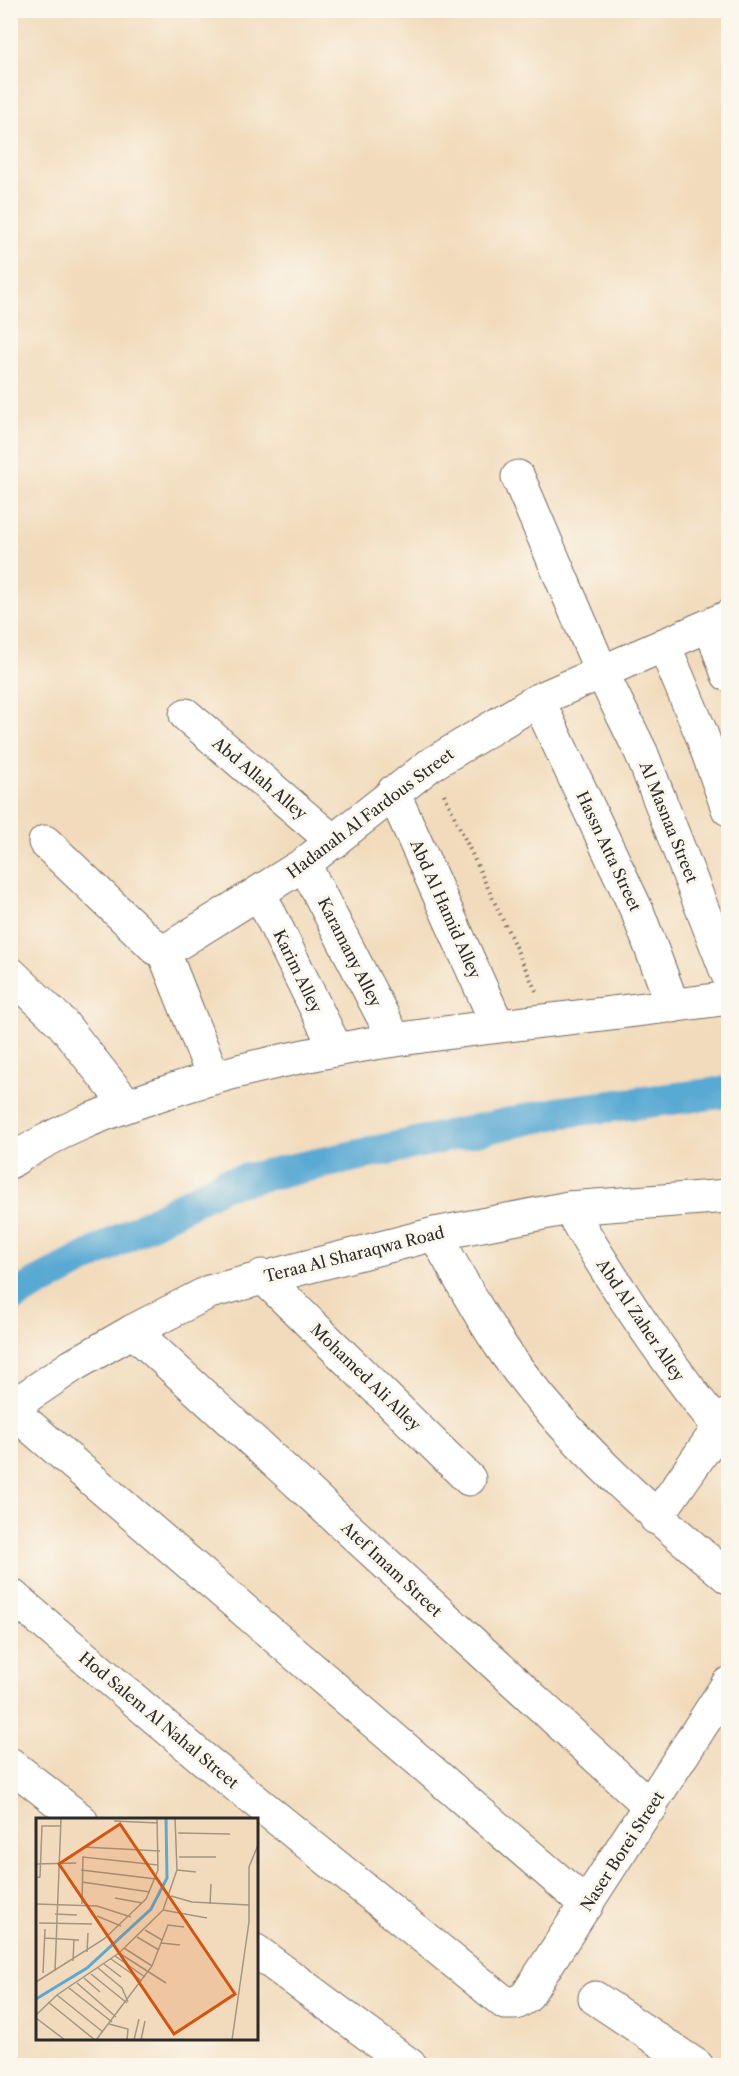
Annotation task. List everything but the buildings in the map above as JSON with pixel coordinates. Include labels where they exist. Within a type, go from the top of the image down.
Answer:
[{"type":"street","name":"Al Masnaa Street","points":[[518,477],[602,673],[641,752],[729,975]]},
{"type":"street","name":"Hadanah Al Fardous Street","points":[[163,950],[172,949],[260,894],[334,842],[393,792],[430,765],[538,700],[720,621]]},
{"type":"street","points":[[720,621],[729,675]]},
{"type":"street","points":[[664,645],[701,733],[729,809]]},
{"type":"street","name":"Hassn Atta Street","points":[[538,700],[638,913],[673,1006]]},
{"type":"street","name":"Abd Allah Alley","points":[[186,715],[334,842]]},
{"type":"street","name":"Abd Al Hamid Alley","points":[[393,792],[498,1026]]},
{"type":"street","points":[[45,843],[157,949],[163,950],[213,1076]]},
{"type":"street","name":"Karamany Alley","points":[[304,864],[395,1040]]},
{"type":"street","name":"Karim Alley","points":[[260,894],[336,1049]]},
{"type":"street","points":[[10,973],[62,1023],[127,1105]]},
{"type":"street","points":[[10,1162],[70,1129],[127,1105],[213,1076],[336,1049],[395,1040],[729,998]]},
{"type":"street","name":"Teraa Al Sharaqwa Road","points":[[10,1408],[72,1366],[133,1330],[209,1292],[262,1276],[435,1234],[569,1208],[729,1196]]},
{"type":"street","name":"Abd Al Zaher Alley","points":[[569,1208],[638,1320],[724,1421],[656,1518]]},
{"type":"street","points":[[435,1234],[469,1296],[508,1356],[552,1411],[656,1518],[729,1577]]},
{"type":"street","name":"Mohamed Ali Alley","points":[[262,1276],[469,1479]]},
{"type":"street","name":"Atef Imam Street","points":[[133,1330],[651,1807]]},
{"type":"street","points":[[10,1408],[587,1905]]},
{"type":"street","name":"Hod Salem Al Nahal Street","points":[[10,1593],[200,1756],[505,2003]]},
{"type":"street","name":"Naser Borei Street","points":[[505,2003],[516,2003],[526,1997],[729,1684]]},
{"type":"street","points":[[10,1764],[78,1818]]},
{"type":"street","points":[[258,1952],[411,2066]]},
{"type":"street","points":[[595,1998],[697,2066]]},
{"type":"path","points":[[430,765],[549,1019]]},
{"type":"waterway","points":[[10,1298],[224,1184],[562,1112],[728,1092]]}]
